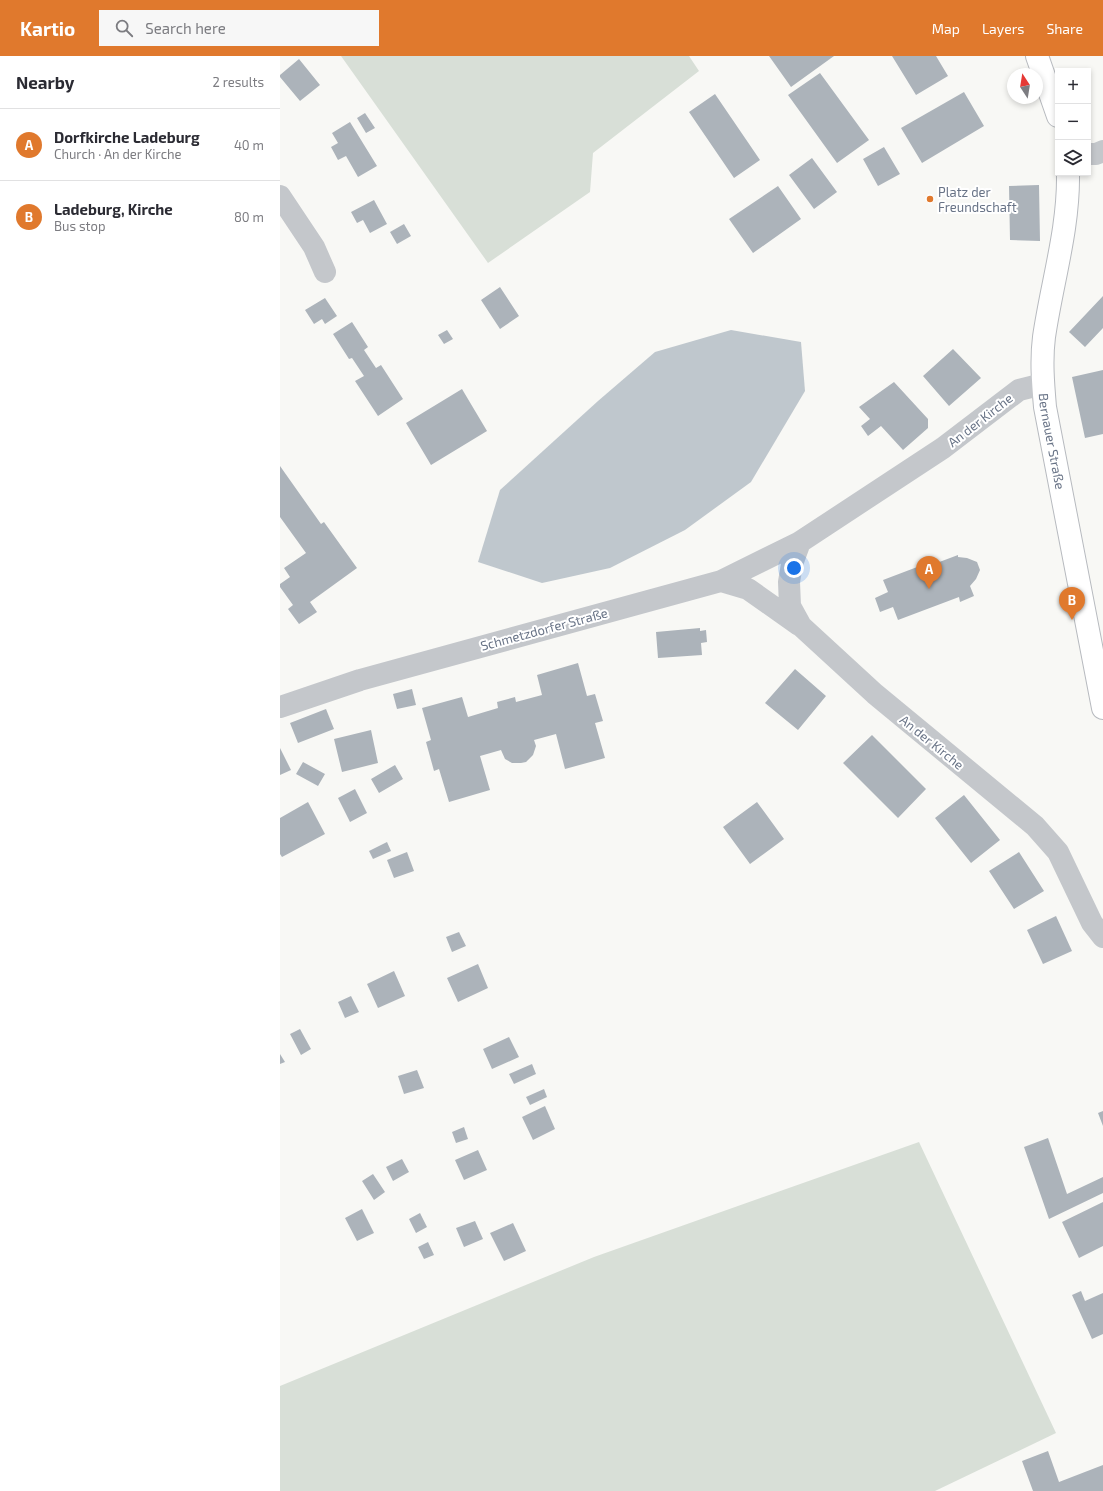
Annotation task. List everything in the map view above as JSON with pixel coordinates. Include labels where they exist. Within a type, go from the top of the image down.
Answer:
[{"type":"main road","points":[[1037,56],[1055,107]]},
{"type":"main road","name":"Bernauer Straße","points":[[1068,176],[1068,197],[1065,223],[1044,338],[1043,384],[1045,407],[1103,708]]},
{"type":"street","points":[[1091,154],[1096,154],[1103,151]]},
{"type":"street","points":[[280,196],[314,247],[326,272]]},
{"type":"street","name":"An der Kirche","points":[[721,581],[800,542],[943,448],[1019,390],[1043,384]]},
{"type":"street","name":"An der Kirche","points":[[800,542],[792,564],[789,582],[790,606],[801,626],[875,694],[1035,826],[1058,852],[1092,923],[1103,937]]},
{"type":"street","points":[[721,581],[748,590],[801,626]]},
{"type":"street","name":"Schmetzdorfer Straße","points":[[280,707],[360,680],[721,581]]},
{"type":"shaded area","points":[[341,56],[689,56],[699,71],[593,153],[590,192],[488,263]]},
{"type":"shaded area","points":[[731,330],[801,342],[805,391],[751,482],[685,530],[610,568],[542,583],[478,562],[500,490],[598,401],[655,352]]},
{"type":"shaded area","points":[[919,1142],[1056,1433],[935,1491],[280,1491],[280,1386],[594,1257]]},
{"type":"building","points":[[769,56],[834,56],[791,87]]},
{"type":"building","points":[[892,56],[936,56],[948,76],[916,95]]},
{"type":"building","points":[[299,59],[320,85],[300,101],[280,77],[280,75]]},
{"type":"building","points":[[820,73],[869,140],[837,163],[788,95]]},
{"type":"building","points":[[964,92],[984,126],[922,163],[901,128]]},
{"type":"building","points":[[715,94],[760,160],[734,178],[689,112]]},
{"type":"building","points":[[365,113],[375,128],[366,133],[357,118]]},
{"type":"building","points":[[350,122],[377,166],[358,177],[346,156],[338,160],[331,147],[338,143],[332,133]]},
{"type":"building","points":[[884,147],[900,174],[878,186],[863,159]]},
{"type":"building","points":[[812,158],[837,192],[814,209],[789,175]]},
{"type":"building","points":[[1039,185],[1040,241],[1010,240],[1009,186]]},
{"type":"building","points":[[778,186],[801,219],[753,253],[729,219]]},
{"type":"building","points":[[374,200],[387,224],[370,233],[363,220],[357,223],[351,212]]},
{"type":"building","points":[[404,224],[411,236],[397,244],[390,232]]},
{"type":"building","points":[[500,287],[519,316],[500,329],[481,300]]},
{"type":"building","points":[[1103,296],[1103,328],[1085,347],[1069,332]]},
{"type":"building","points":[[325,298],[337,316],[325,324],[322,319],[314,324],[305,310]]},
{"type":"building","points":[[352,322],[368,347],[364,350],[376,368],[381,365],[403,399],[378,416],[355,381],[364,376],[352,358],[349,359],[333,334]]},
{"type":"building","points":[[447,330],[453,339],[444,344],[438,335]]},
{"type":"building","points":[[953,349],[981,378],[949,406],[923,376]]},
{"type":"building","points":[[1103,370],[1103,434],[1085,438],[1072,377]]},
{"type":"building","points":[[894,382],[928,419],[928,428],[903,450],[881,426],[868,436],[861,426],[870,419],[859,407]]},
{"type":"building","points":[[462,389],[487,431],[431,465],[406,423]]},
{"type":"building","points":[[280,466],[321,524],[324,522],[357,568],[310,602],[317,612],[299,624],[288,609],[293,605],[280,587],[280,584],[290,577],[284,568],[306,553],[280,517]]},
{"type":"building","points":[[958,555],[958,557],[967,558],[977,562],[980,570],[976,579],[970,586],[974,596],[960,602],[959,597],[898,620],[893,607],[880,612],[875,598],[888,592],[883,580],[933,561],[934,564]]},
{"type":"building","points":[[700,628],[700,631],[706,630],[707,642],[701,643],[702,655],[658,658],[656,632]]},
{"type":"building","points":[[578,663],[587,696],[595,694],[603,721],[595,723],[605,758],[565,769],[556,734],[534,740],[536,746],[533,755],[526,762],[512,763],[505,759],[501,750],[480,756],[490,790],[449,802],[439,769],[434,771],[426,742],[431,740],[422,708],[462,697],[468,717],[498,708],[497,702],[515,697],[516,702],[542,695],[537,675]]},
{"type":"building","points":[[795,669],[826,696],[798,730],[765,703]]},
{"type":"building","points":[[412,689],[416,705],[397,709],[393,694]]},
{"type":"building","points":[[326,709],[334,729],[298,743],[290,723]]},
{"type":"building","points":[[371,730],[378,763],[342,772],[334,739]]},
{"type":"building","points":[[872,735],[926,789],[898,818],[843,763]]},
{"type":"building","points":[[280,748],[291,770],[280,775]]},
{"type":"building","points":[[303,762],[325,774],[318,786],[296,774]]},
{"type":"building","points":[[395,765],[403,779],[379,793],[371,779]]},
{"type":"building","points":[[355,789],[367,813],[350,822],[338,798]]},
{"type":"building","points":[[964,795],[1000,840],[971,863],[935,818]]},
{"type":"building","points":[[308,802],[325,834],[282,857],[280,854],[280,818]]},
{"type":"building","points":[[757,802],[784,839],[750,864],[723,827]]},
{"type":"building","points":[[387,842],[391,851],[373,859],[369,851]]},
{"type":"building","points":[[407,852],[414,871],[394,878],[387,860]]},
{"type":"building","points":[[1019,852],[1044,891],[1014,909],[989,871]]},
{"type":"building","points":[[1056,916],[1072,951],[1043,964],[1027,930]]},
{"type":"building","points":[[459,932],[466,946],[452,952],[446,937]]},
{"type":"building","points":[[478,964],[488,988],[458,1002],[447,978]]},
{"type":"building","points":[[394,971],[405,996],[378,1008],[367,984]]},
{"type":"building","points":[[351,996],[359,1012],[345,1018],[338,1002]]},
{"type":"building","points":[[300,1029],[311,1049],[301,1055],[290,1034]]},
{"type":"building","points":[[509,1037],[519,1057],[492,1069],[483,1049]]},
{"type":"building","points":[[280,1054],[285,1062],[280,1064]]},
{"type":"building","points":[[532,1064],[536,1074],[514,1084],[509,1074]]},
{"type":"building","points":[[417,1070],[424,1088],[404,1094],[398,1076]]},
{"type":"building","points":[[544,1089],[547,1097],[530,1105],[526,1097]]},
{"type":"building","points":[[545,1106],[555,1129],[533,1140],[522,1117]]},
{"type":"building","points":[[1103,1111],[1103,1126],[1098,1113]]},
{"type":"building","points":[[464,1127],[468,1139],[456,1143],[452,1132]]},
{"type":"building","points":[[1048,1138],[1067,1194],[1103,1177],[1103,1193],[1049,1219],[1024,1147]]},
{"type":"building","points":[[478,1150],[487,1170],[464,1180],[455,1160]]},
{"type":"building","points":[[402,1159],[409,1172],[393,1181],[386,1167]]},
{"type":"building","points":[[373,1174],[385,1192],[374,1200],[362,1181]]},
{"type":"building","points":[[1103,1202],[1103,1246],[1079,1258],[1062,1222]]},
{"type":"building","points":[[362,1209],[374,1233],[357,1241],[345,1218]]},
{"type":"building","points":[[420,1213],[427,1227],[416,1233],[409,1219]]},
{"type":"building","points":[[475,1221],[483,1239],[464,1247],[456,1228]]},
{"type":"building","points":[[513,1223],[526,1251],[504,1261],[490,1233]]},
{"type":"building","points":[[428,1242],[434,1255],[424,1259],[418,1247]]},
{"type":"building","points":[[1081,1291],[1085,1301],[1103,1293],[1103,1334],[1092,1339],[1072,1295]]},
{"type":"building","points":[[1048,1451],[1059,1482],[1103,1465],[1103,1491],[1033,1491],[1022,1461]]},
{"type":"place","name":"Platz der Freundschaft","points":[[930,199]]},
{"type":"place","name":"Dorfkirche Ladeburg","points":[[929,589]]},
{"type":"place","name":"Ladeburg, Kirche","points":[[1072,620]]}]
